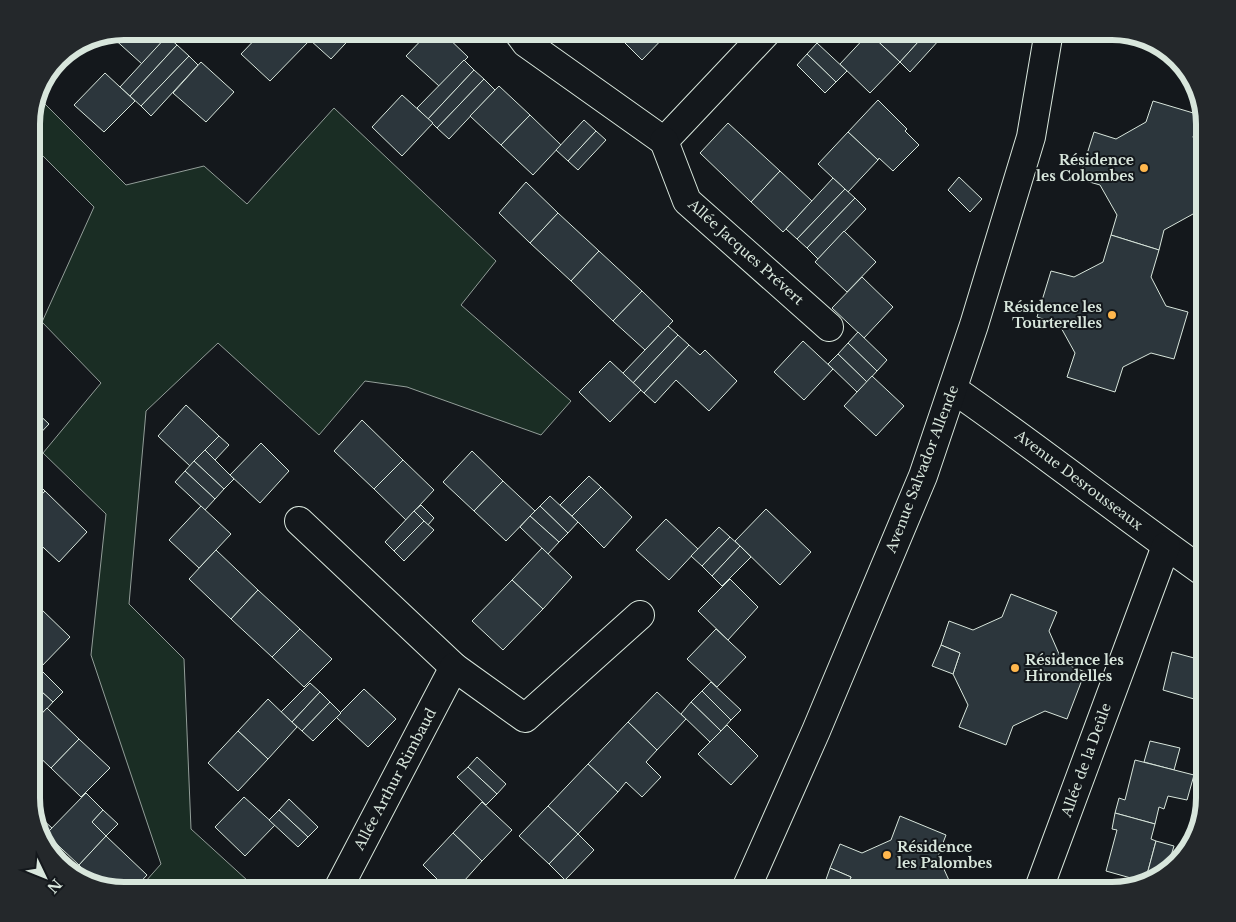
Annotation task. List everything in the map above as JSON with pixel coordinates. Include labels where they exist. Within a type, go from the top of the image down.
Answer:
[{"type":"street","points":[[524,40],[664,141],[759,40]]},
{"type":"street","name":"Avenue Salvador Allende","points":[[749,882],[816,731],[923,476],[954,389],[1031,137],[1047,40]]},
{"type":"street","name":"Allée Jacques Prévert","points":[[664,141],[687,201],[829,328]]},
{"type":"street","name":"Avenue Desrousseaux","points":[[954,389],[1166,546],[1196,566]]},
{"type":"street","points":[[299,521],[454,667],[525,718],[640,615]]},
{"type":"street","name":"Allée de la Deûle","points":[[1041,882],[1166,546]]},
{"type":"street","name":"Allée Arthur Rimbaud","points":[[341,882],[454,667]]},
{"type":"green space","points":[[43,102],[126,185],[204,166],[247,204],[334,108],[496,261],[461,305],[571,401],[541,435],[407,387],[365,381],[319,435],[218,343],[146,411],[129,604],[184,659],[191,829],[249,882],[145,882],[161,864],[91,655],[106,514],[43,453],[101,383],[42,322],[94,207],[40,153],[40,119]]},
{"type":"building","points":[[163,40],[171,40],[177,45],[130,96],[120,87]]},
{"type":"building","points":[[164,40],[142,64],[116,41]]},
{"type":"building","points":[[254,40],[310,40],[270,81],[241,54]]},
{"type":"building","points":[[310,40],[349,40],[331,59]]},
{"type":"building","points":[[421,40],[450,40],[468,57],[439,86],[406,56]]},
{"type":"building","points":[[622,40],[661,40],[642,60]]},
{"type":"building","points":[[862,40],[876,40],[900,62],[870,93],[840,64]]},
{"type":"building","points":[[876,40],[920,40],[900,62]]},
{"type":"building","points":[[920,40],[939,40],[910,72],[900,62]]},
{"type":"building","points":[[817,43],[847,71],[836,82],[807,54]]},
{"type":"building","points":[[177,45],[189,56],[141,106],[130,96]]},
{"type":"building","points":[[807,54],[836,82],[825,93],[797,65]]},
{"type":"building","points":[[189,56],[198,65],[151,116],[141,106]]},
{"type":"building","points":[[464,60],[474,70],[428,119],[417,108]]},
{"type":"building","points":[[201,62],[234,92],[206,122],[173,93]]},
{"type":"building","points":[[474,70],[484,79],[437,128],[428,119]]},
{"type":"building","points":[[105,73],[135,101],[104,132],[74,105]]},
{"type":"building","points":[[484,79],[495,90],[449,139],[437,128]]},
{"type":"building","points":[[499,86],[530,115],[501,145],[470,116]]},
{"type":"building","points":[[402,95],[433,123],[402,156],[372,127]]},
{"type":"building","points":[[878,100],[907,129],[905,131],[919,145],[893,171],[879,158],[878,160],[848,132]]},
{"type":"building","name":"Résidence les Colombes","points":[[1153,101],[1195,113],[1196,124],[1193,137],[1196,142],[1196,215],[1193,214],[1164,230],[1159,250],[1111,235],[1117,215],[1100,185],[1079,179],[1094,132],[1116,139],[1146,122]]},
{"type":"building","points":[[530,115],[561,145],[533,175],[501,145]]},
{"type":"building","points":[[584,120],[596,131],[568,161],[556,150]]},
{"type":"building","points":[[728,123],[780,171],[751,202],[700,153]]},
{"type":"building","points":[[596,131],[606,140],[578,170],[568,161]]},
{"type":"building","points":[[848,132],[878,160],[848,192],[818,164]]},
{"type":"building","points":[[780,171],[812,201],[783,232],[751,202]]},
{"type":"building","points":[[959,177],[982,199],[970,212],[948,190]]},
{"type":"building","points":[[833,178],[845,189],[797,239],[786,229]]},
{"type":"building","points":[[526,182],[558,213],[530,243],[499,213]]},
{"type":"building","points":[[845,189],[855,198],[807,248],[797,239]]},
{"type":"building","points":[[855,198],[866,209],[818,259],[807,248]]},
{"type":"building","points":[[558,213],[599,251],[571,281],[530,243]]},
{"type":"building","points":[[844,231],[876,262],[847,292],[815,262]]},
{"type":"building","name":"Résidence les Tourterelles","points":[[1111,235],[1159,250],[1151,277],[1166,306],[1188,312],[1174,359],[1151,353],[1123,367],[1115,392],[1067,377],[1075,353],[1059,324],[1037,317],[1051,271],[1074,277],[1103,262]]},
{"type":"building","points":[[599,251],[642,291],[613,321],[571,281]]},
{"type":"building","points":[[862,277],[893,307],[864,338],[832,308]]},
{"type":"building","points":[[642,291],[673,321],[645,350],[613,321]]},
{"type":"building","points":[[668,326],[678,335],[633,383],[623,373]]},
{"type":"building","points":[[858,332],[887,360],[877,371],[848,343]]},
{"type":"building","points":[[678,335],[689,345],[644,393],[633,383]]},
{"type":"building","points":[[803,341],[833,369],[804,400],[774,372]]},
{"type":"building","points":[[848,343],[877,371],[867,382],[838,354]]},
{"type":"building","points":[[689,345],[700,355],[705,350],[737,381],[709,411],[676,380],[655,403],[644,393]]},
{"type":"building","points":[[838,354],[867,382],[857,392],[828,364]]},
{"type":"building","points":[[610,361],[641,390],[610,422],[579,392]]},
{"type":"building","points":[[872,376],[904,406],[876,436],[844,406]]},
{"type":"building","points":[[186,405],[219,436],[190,466],[158,436]]},
{"type":"building","points":[[40,416],[49,424],[40,434]]},
{"type":"building","points":[[362,420],[403,460],[374,489],[334,451]]},
{"type":"building","points":[[219,436],[229,445],[215,460],[205,450]]},
{"type":"building","points":[[261,443],[289,471],[260,503],[230,475]]},
{"type":"building","points":[[205,450],[234,479],[224,489],[194,461]]},
{"type":"building","points":[[472,451],[503,481],[474,511],[443,482]]},
{"type":"building","points":[[403,460],[434,490],[406,520],[374,489]]},
{"type":"building","points":[[194,461],[224,489],[215,499],[185,471]]},
{"type":"building","points":[[185,471],[215,499],[205,510],[175,482]]},
{"type":"building","points":[[589,476],[601,487],[572,516],[560,505]]},
{"type":"building","points":[[503,481],[535,511],[506,541],[474,511]]},
{"type":"building","points":[[40,486],[45,491],[40,496]]},
{"type":"building","points":[[601,487],[632,517],[604,548],[572,516]]},
{"type":"building","points":[[45,491],[87,532],[59,562],[40,544],[40,496]]},
{"type":"building","points":[[550,496],[578,522],[568,533],[540,506]]},
{"type":"building","points":[[421,505],[434,518],[428,525],[414,511]]},
{"type":"building","points":[[201,506],[231,534],[199,568],[169,540]]},
{"type":"building","points":[[540,506],[568,533],[559,542],[530,516]]},
{"type":"building","points":[[766,509],[811,552],[780,585],[735,541]]},
{"type":"building","points":[[414,511],[424,521],[394,551],[385,542]]},
{"type":"building","points":[[530,516],[559,542],[548,554],[520,527]]},
{"type":"building","points":[[666,519],[698,549],[669,580],[636,550]]},
{"type":"building","points":[[424,521],[434,530],[404,561],[394,551]]},
{"type":"building","points":[[719,527],[730,537],[702,566],[691,556]]},
{"type":"building","points":[[730,537],[740,546],[712,576],[702,566]]},
{"type":"building","points":[[740,546],[751,557],[722,586],[712,576]]},
{"type":"building","points":[[542,548],[572,577],[543,609],[512,580]]},
{"type":"building","points":[[216,550],[258,590],[231,619],[189,579]]},
{"type":"building","points":[[730,579],[758,607],[728,640],[698,611]]},
{"type":"building","points":[[512,580],[543,609],[503,650],[472,621]]},
{"type":"building","points":[[258,590],[300,629],[272,657],[231,619]]},
{"type":"building","name":"Résidence les Hirondelles","points":[[1011,594],[1057,612],[1049,631],[1063,663],[1085,672],[1067,719],[1045,711],[1013,726],[1006,745],[959,727],[968,705],[953,674],[960,653],[941,645],[949,621],[973,630],[1002,617]]},
{"type":"building","points":[[40,608],[70,637],[40,668]]},
{"type":"building","points":[[300,629],[332,659],[304,687],[272,657]]},
{"type":"building","points":[[716,629],[746,657],[717,687],[687,659]]},
{"type":"building","points":[[941,645],[960,653],[953,674],[932,666]]},
{"type":"building","points":[[1172,652],[1196,659],[1196,700],[1163,690]]},
{"type":"building","points":[[40,669],[63,692],[53,702],[40,690]]},
{"type":"building","points":[[711,682],[741,710],[731,720],[702,691]]},
{"type":"building","points":[[310,683],[320,692],[292,722],[281,712]]},
{"type":"building","points":[[364,689],[396,719],[368,747],[336,717]]},
{"type":"building","points":[[40,690],[53,702],[43,713],[40,710]]},
{"type":"building","points":[[702,691],[731,720],[721,731],[691,702]]},
{"type":"building","points":[[320,692],[330,702],[302,731],[292,722]]},
{"type":"building","points":[[657,692],[686,719],[657,750],[628,722]]},
{"type":"building","points":[[268,699],[297,727],[268,759],[238,731]]},
{"type":"building","points":[[330,702],[341,713],[313,741],[302,731]]},
{"type":"building","points":[[691,702],[721,731],[710,742],[681,714]]},
{"type":"building","points":[[47,708],[79,739],[51,768],[40,758],[40,715]]},
{"type":"building","points":[[628,722],[657,750],[646,762],[661,777],[642,797],[626,782],[618,792],[588,764]]},
{"type":"building","points":[[727,725],[758,756],[731,785],[698,754]]},
{"type":"building","points":[[238,731],[268,759],[238,791],[208,763]]},
{"type":"building","points":[[79,739],[110,768],[81,797],[51,768]]},
{"type":"building","points":[[1150,741],[1180,748],[1174,770],[1144,762]]},
{"type":"building","points":[[477,757],[506,784],[497,794],[468,767]]},
{"type":"building","points":[[1135,760],[1194,775],[1187,800],[1168,796],[1164,809],[1159,807],[1155,824],[1115,813],[1119,798],[1125,800]]},
{"type":"building","points":[[588,764],[618,792],[578,834],[548,806]]},
{"type":"building","points":[[468,767],[497,794],[486,805],[457,777]]},
{"type":"building","points":[[86,793],[103,810],[92,822],[106,836],[79,865],[70,857],[70,852],[65,852],[48,832]]},
{"type":"building","points":[[244,797],[275,825],[245,856],[215,827]]},
{"type":"building","points":[[289,799],[318,827],[308,837],[279,810]]},
{"type":"building","points":[[482,802],[512,830],[482,861],[453,833]]},
{"type":"building","points":[[548,806],[578,834],[549,864],[519,836]]},
{"type":"building","points":[[103,810],[118,824],[106,836],[92,822]]},
{"type":"building","points":[[279,810],[308,837],[298,847],[269,820]]},
{"type":"building","points":[[1115,813],[1155,824],[1151,839],[1156,841],[1147,874],[1134,879],[1106,871],[1117,830],[1112,829]]},
{"type":"building","name":"Résidence les Palombes","points":[[900,816],[946,835],[938,856],[950,882],[849,882],[851,877],[830,868],[840,844],[862,853],[891,840]]},
{"type":"building","points":[[43,820],[52,828],[48,832]]},
{"type":"building","points":[[453,833],[482,861],[463,882],[440,882],[423,865]]},
{"type":"building","points":[[578,834],[594,850],[565,880],[549,864]]},
{"type":"building","points":[[106,836],[147,875],[140,882],[108,880],[97,878],[87,873],[79,865]]},
{"type":"building","points":[[1156,841],[1174,846],[1170,858],[1159,868],[1147,874]]},
{"type":"building","points":[[830,868],[851,877],[849,882],[825,882]]},
{"type":"place","name":"Résidence les Colombes","points":[[1144,168]]},
{"type":"place","name":"Résidence les Tourterelles","points":[[1112,315]]},
{"type":"place","name":"Résidence les Hirondelles","points":[[1015,668]]},
{"type":"place","name":"Résidence les Palombes","points":[[887,855]]}]
